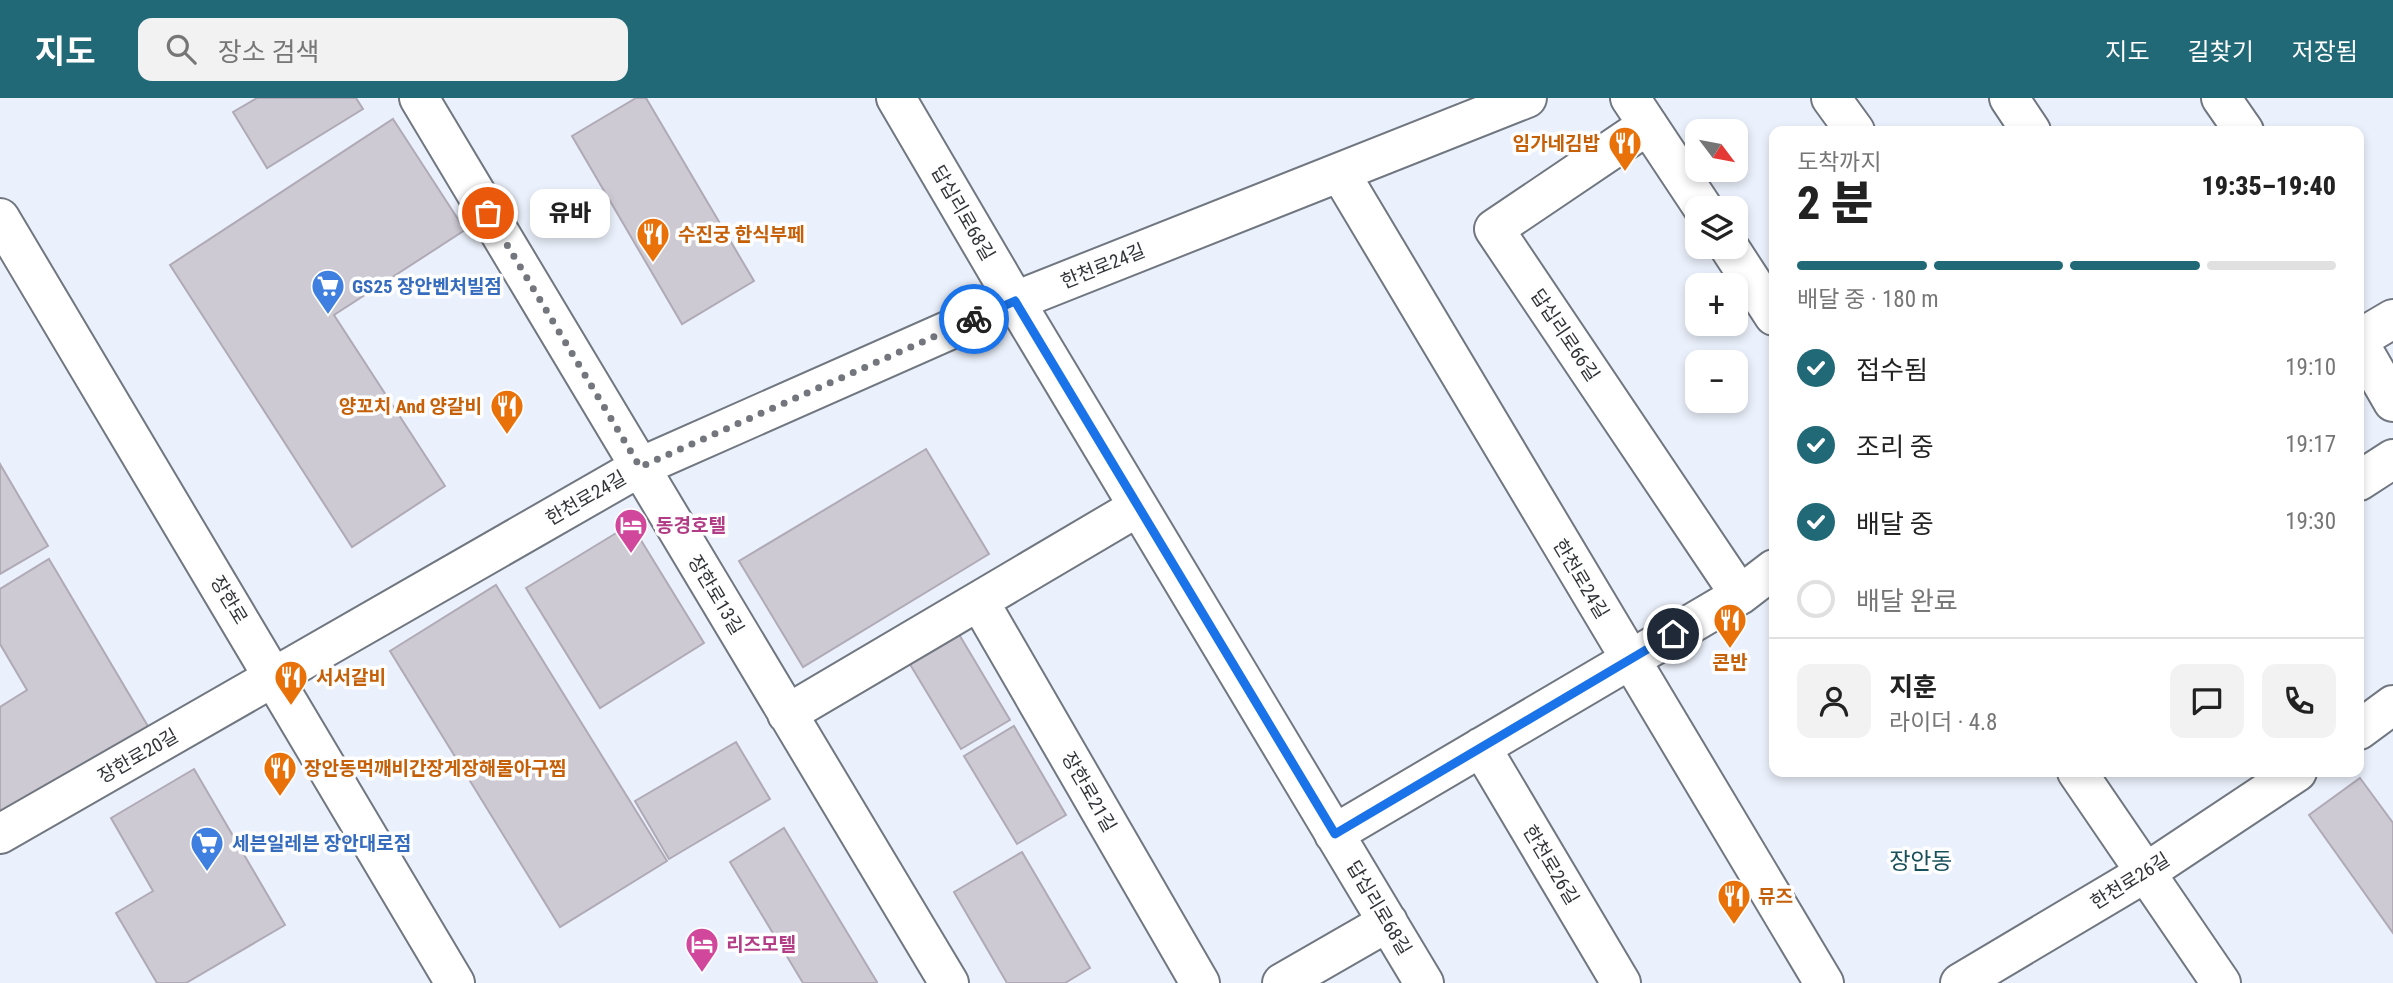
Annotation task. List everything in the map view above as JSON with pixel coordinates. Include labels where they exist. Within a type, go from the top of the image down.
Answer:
[{"type":"street","name":"장한로13길","points":[[419,98],[949,983]]},
{"type":"street","name":"답십리로68길","points":[[896,98],[1424,983]]},
{"type":"street","name":"한천로24길","points":[[275,677],[640,467],[1015,301],[1527,98]]},
{"type":"street","points":[[1831,98],[1851,126]]},
{"type":"street","points":[[2009,98],[2028,126]]},
{"type":"street","points":[[2221,98],[2241,126]]},
{"type":"street","name":"답십리로66길","points":[[1695,196],[1639,111],[1494,229],[1740,595]]},
{"type":"street","name":"한천로24길","points":[[1340,173],[1629,660]]},
{"type":"street","name":"장한로","points":[[0,218],[455,983]]},
{"type":"street","points":[[1737,259],[1769,308]]},
{"type":"street","points":[[2364,338],[2393,319]]},
{"type":"street","points":[[2364,350],[2393,402]]},
{"type":"street","points":[[2364,478],[2393,459]]},
{"type":"street","points":[[787,714],[1138,507]]},
{"type":"street","points":[[1335,834],[1740,595],[1769,573]]},
{"type":"street","name":"장한로21길","points":[[979,601],[1200,983]]},
{"type":"street","points":[[1629,660],[1824,983]]},
{"type":"street","name":"장한로20길","points":[[0,834],[275,677]]},
{"type":"street","name":"한천로26길","points":[[1481,747],[1621,983]]},
{"type":"street","points":[[2080,777],[2221,983]]},
{"type":"street","name":"한천로26길","points":[[1960,983],[2145,873],[2289,777]]},
{"type":"street","points":[[1282,983],[1388,922]]},
{"type":"building","points":[[257,98],[356,98],[363,109],[267,168],[233,112]]},
{"type":"building","points":[[636,98],[646,98],[754,281],[682,324],[572,136]]},
{"type":"building","points":[[393,119],[465,230],[334,315],[445,486],[352,547],[170,265]]},
{"type":"building","points":[[926,449],[989,554],[803,667],[739,561]]},
{"type":"building","points":[[0,464],[48,546],[0,574]]},
{"type":"building","points":[[631,524],[704,643],[600,708],[526,588]]},
{"type":"building","points":[[49,559],[152,733],[0,824],[0,707],[27,690],[0,644],[0,589]]},
{"type":"building","points":[[496,585],[667,861],[560,927],[390,651]]},
{"type":"building","points":[[957,631],[1010,720],[961,749],[908,661]]},
{"type":"building","points":[[1014,726],[1066,815],[1017,844],[964,756]]},
{"type":"building","points":[[736,742],[770,799],[669,859],[635,801]]},
{"type":"building","points":[[194,769],[285,925],[186,983],[157,983],[116,913],[153,891],[111,818]]},
{"type":"building","points":[[2360,778],[2393,823],[2393,933],[2309,815]]},
{"type":"building","points":[[784,828],[877,982],[803,983],[730,862]]},
{"type":"building","points":[[1022,852],[1090,968],[1065,983],[1007,983],[954,892]]},
{"type":"way so far","points":[[488,213],[640,467],[974,319]]},
{"type":"place","name":"임가네김밥","points":[[1625,173]]},
{"type":"place","name":"유바","points":[[488,213]]},
{"type":"place","name":"수진궁 한식부페","points":[[653,264]]},
{"type":"place","name":"GS25 장안벤처빌점","points":[[328,316]]},
{"type":"place","name":"양꼬치 And 양갈비","points":[[507,436]]},
{"type":"place","name":"동경호텔","points":[[631,555]]},
{"type":"place","name":"콘반","points":[[1730,650]]},
{"type":"place","name":"서서갈비","points":[[291,707]]},
{"type":"place","name":"장안동먹깨비간장게장해물아구찜","points":[[280,798]]},
{"type":"place","name":"세븐일레븐 장안대로점","points":[[207,873]]},
{"type":"place","name":"뮤즈","points":[[1734,926]]},
{"type":"place","name":"리즈모텔","points":[[702,974]]},
{"type":"district","name":"장안동","points":[[1921,861]]},
{"type":"route","points":[[974,319],[1015,301],[1335,834],[1673,634]]}]
